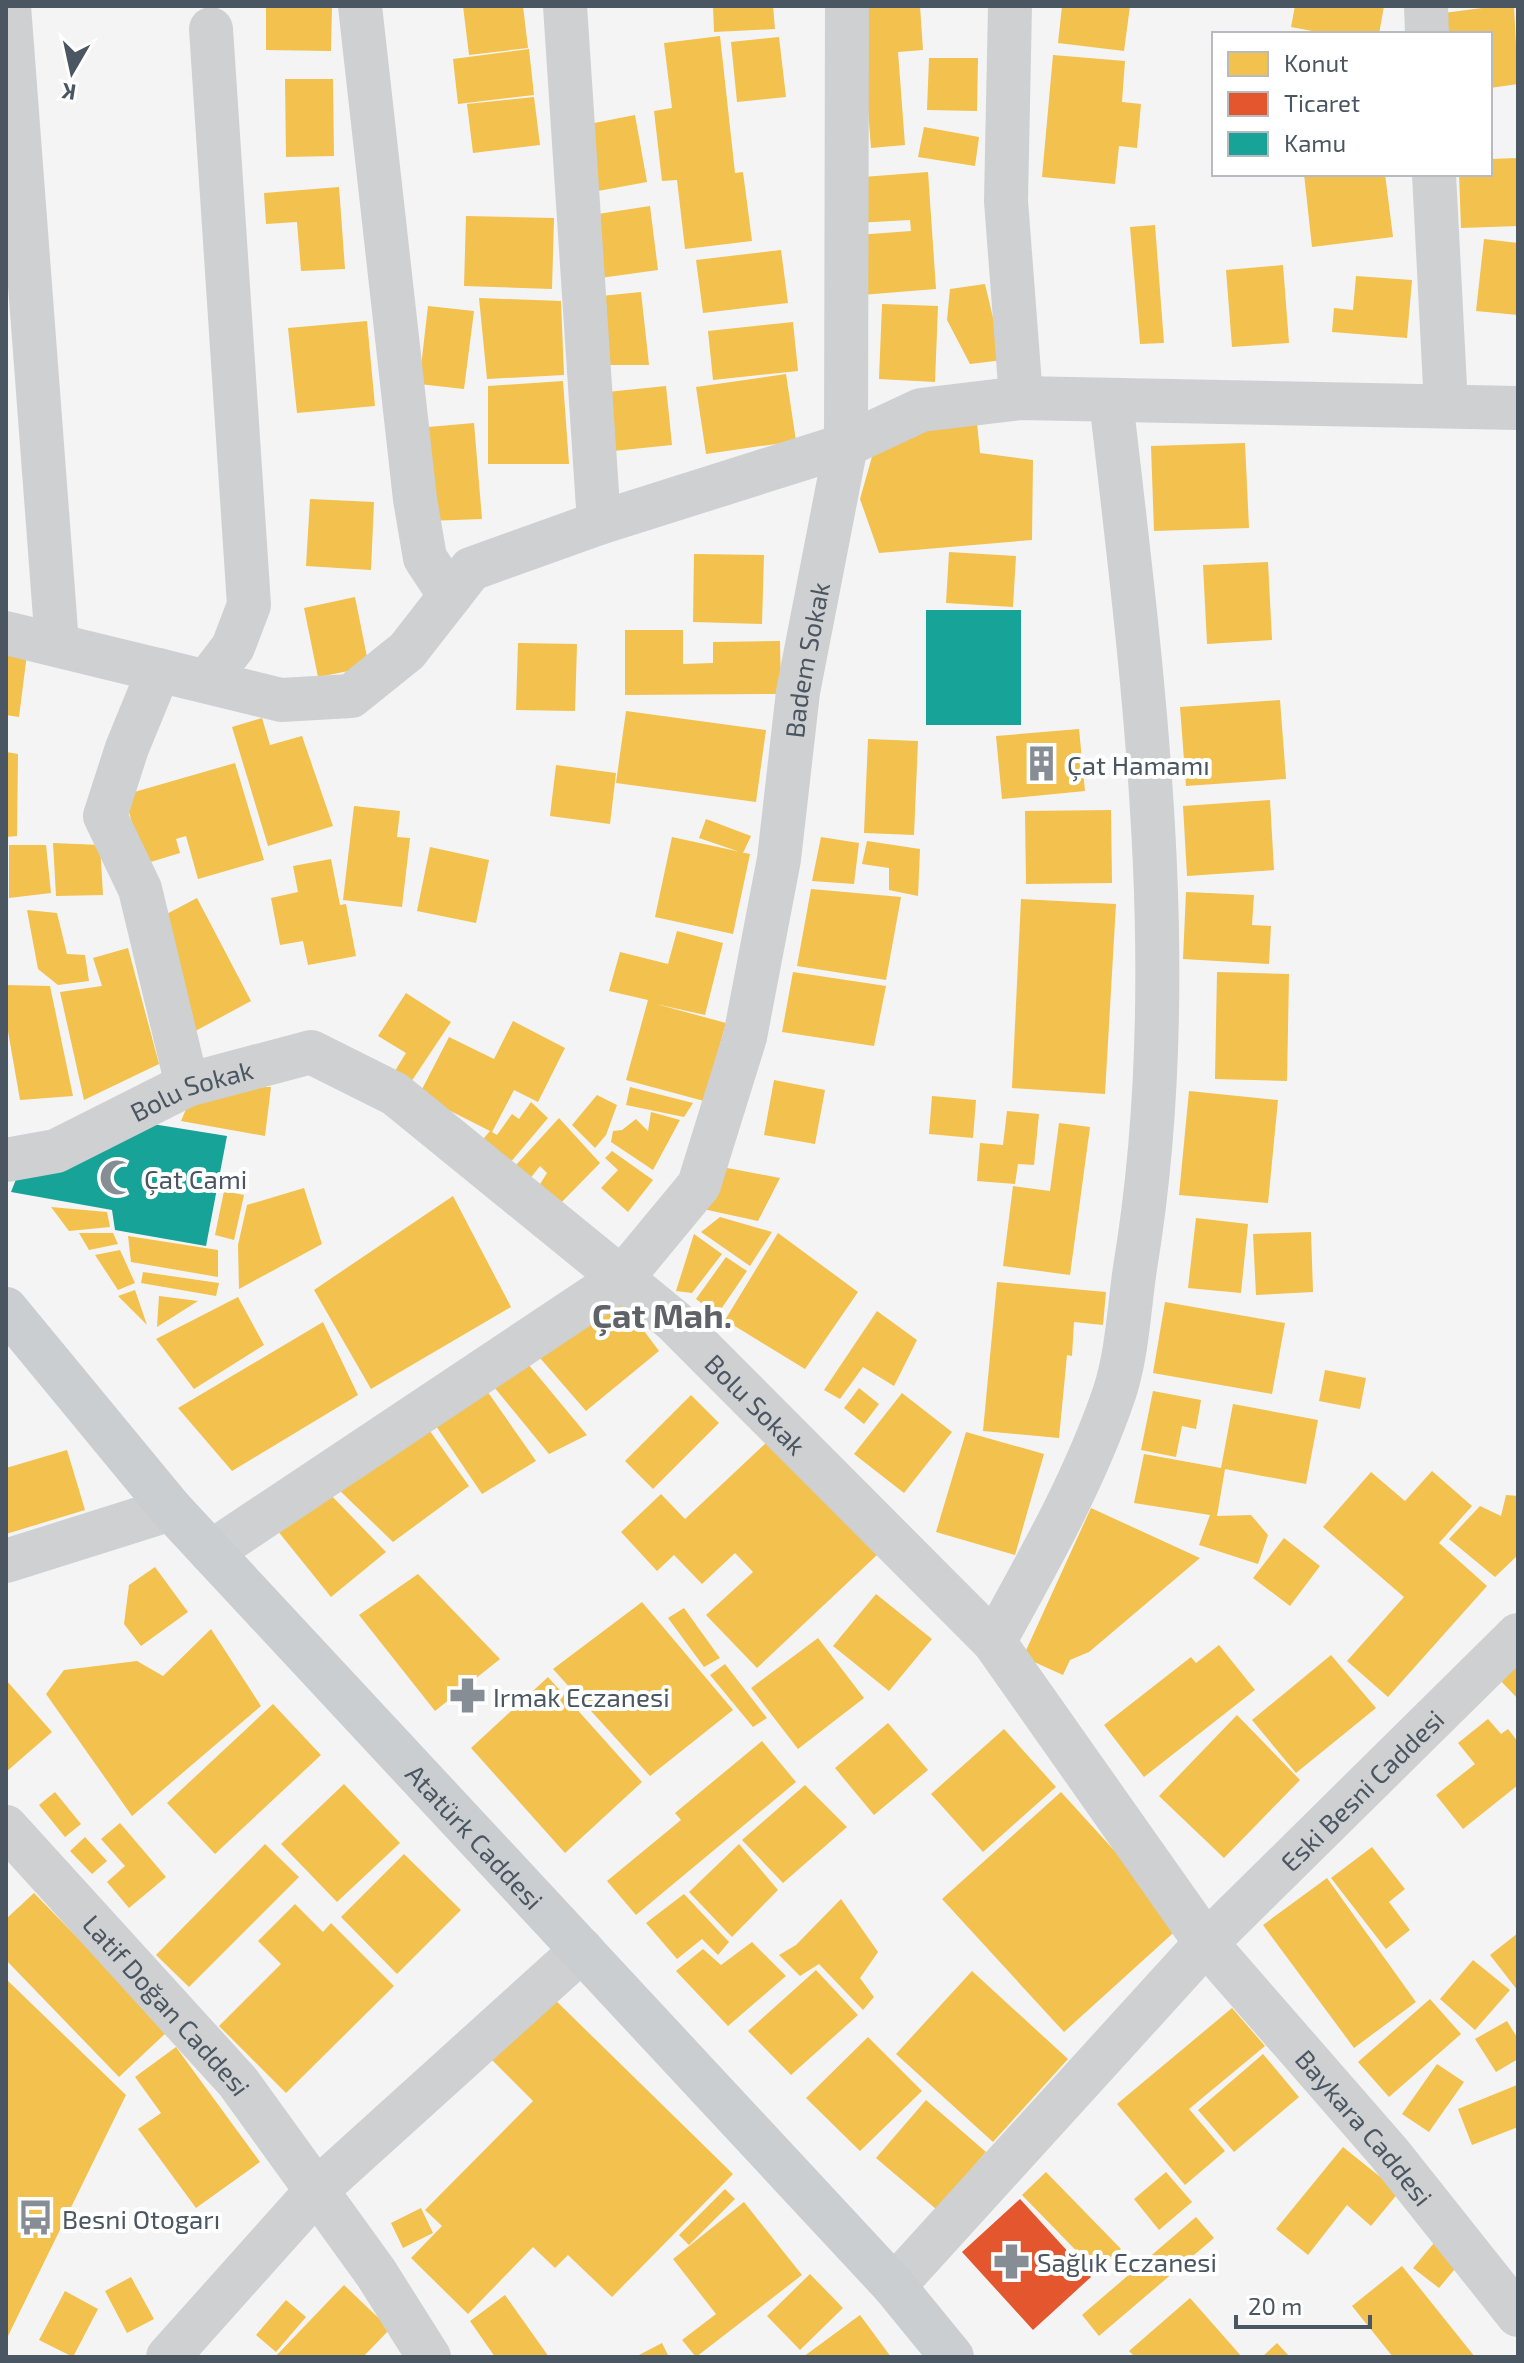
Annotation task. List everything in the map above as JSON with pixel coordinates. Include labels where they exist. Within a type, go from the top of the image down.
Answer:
[{"type":"main road","name":"Atatürk Caddesi","points":[[6,1309],[171,1509],[894,2286],[952,2357]]},
{"type":"street","points":[[9,6],[57,644]]},
{"type":"street","points":[[360,6],[415,499],[425,558],[450,596]]},
{"type":"street","points":[[565,6],[599,523]]},
{"type":"street","name":"Badem Sokak","points":[[211,1552],[622,1278],[699,1185],[745,1037],[779,859],[798,692],[846,445],[847,6]]},
{"type":"street","points":[[1010,6],[1006,201],[1021,398]]},
{"type":"street","points":[[1426,6],[1427,32]]},
{"type":"street","points":[[207,681],[233,647],[249,605],[211,29]]},
{"type":"street","points":[[1434,176],[1446,406]]},
{"type":"street","points":[[6,633],[281,700],[351,696],[407,651],[471,569],[599,523],[846,445],[921,410],[1021,398],[1518,408]]},
{"type":"street","points":[[994,1642],[1059,1525],[1115,1392],[1147,1195],[1159,928],[1146,706],[1111,400]]},
{"type":"street","points":[[159,670],[127,748],[105,816],[140,889],[187,1085]]},
{"type":"street","name":"Bolu Sokak","points":[[6,1160],[56,1151],[187,1085],[311,1052],[395,1094],[674,1321],[994,1642],[1206,1943]]},
{"type":"street","points":[[6,1561],[171,1509]]},
{"type":"street","name":"Eski Besni Caddesi","points":[[894,2286],[1206,1943],[1518,1635]]},
{"type":"street","name":"Latif Doğan Caddesi","points":[[6,1827],[238,2082],[316,2191],[416,2350]]},
{"type":"street","name":"Baykara Caddesi","points":[[1206,1943],[1390,2154],[1518,2315]]},
{"type":"street","points":[[168,2357],[316,2191],[582,1950]]},
{"type":"building: Konut","points":[[266,6],[332,6],[331,51],[266,50]]},
{"type":"building: Konut","points":[[463,6],[523,6],[528,48],[469,55]]},
{"type":"building: Konut","points":[[713,6],[773,6],[775,29],[714,32]]},
{"type":"building: Konut","points":[[860,6],[920,6],[923,50],[898,52],[905,145],[871,148]]},
{"type":"building: Konut","points":[[1062,6],[1130,6],[1124,51],[1058,43]]},
{"type":"building: Konut","points":[[1295,6],[1384,6],[1379,32],[1317,32],[1291,27]]},
{"type":"building: Konut","points":[[1514,6],[1518,84],[1492,88],[1492,32],[1447,32],[1444,13]]},
{"type":"building: Konut","points":[[720,36],[735,173],[743,172],[752,241],[685,249],[677,180],[662,181],[654,111],[672,108],[664,43]]},
{"type":"building: Konut","points":[[779,37],[786,97],[737,102],[731,42]]},
{"type":"building: Konut","points":[[529,49],[534,95],[458,104],[453,59]]},
{"type":"building: Konut","points":[[1053,55],[1125,61],[1122,102],[1141,104],[1137,148],[1119,146],[1115,184],[1042,177]]},
{"type":"building: Konut","points":[[929,58],[978,58],[977,111],[927,110]]},
{"type":"building: Konut","points":[[285,79],[333,79],[334,156],[286,157]]},
{"type":"building: Konut","points":[[534,97],[540,145],[473,153],[467,104]]},
{"type":"building: Konut","points":[[635,115],[647,182],[587,193],[574,127]]},
{"type":"building: Konut","points":[[924,127],[979,137],[975,166],[918,157]]},
{"type":"building: Konut","points":[[1518,158],[1518,226],[1461,228],[1459,176],[1492,176],[1492,159]]},
{"type":"building: Konut","points":[[928,172],[936,289],[861,295],[857,235],[911,231],[910,220],[855,223],[850,178]]},
{"type":"building: Konut","points":[[1304,176],[1385,176],[1393,237],[1312,247]]},
{"type":"building: Konut","points":[[339,187],[345,269],[301,271],[297,222],[266,224],[264,193]]},
{"type":"building: Konut","points":[[650,206],[658,270],[593,279],[585,216]]},
{"type":"building: Konut","points":[[466,216],[554,218],[552,289],[464,286]]},
{"type":"building: Konut","points":[[1155,225],[1164,343],[1140,344],[1130,227]]},
{"type":"building: Konut","points":[[1484,239],[1518,243],[1518,315],[1476,311]]},
{"type":"building: Konut","points":[[781,250],[788,303],[703,313],[696,260]]},
{"type":"building: Konut","points":[[1283,265],[1289,343],[1232,347],[1226,270]]},
{"type":"building: Konut","points":[[1356,276],[1412,280],[1407,338],[1332,332],[1334,308],[1353,310]]},
{"type":"building: Konut","points":[[985,284],[1003,360],[970,364],[947,320],[950,289]]},
{"type":"building: Konut","points":[[641,292],[649,365],[604,365],[591,297]]},
{"type":"building: Konut","points":[[479,298],[561,301],[564,375],[487,379]]},
{"type":"building: Konut","points":[[882,304],[938,306],[935,382],[879,379]]},
{"type":"building: Konut","points":[[428,306],[474,311],[464,389],[419,384]]},
{"type":"building: Konut","points":[[367,321],[375,406],[297,413],[288,328]]},
{"type":"building: Konut","points":[[793,322],[798,371],[713,380],[708,331]]},
{"type":"building: Konut","points":[[786,374],[796,441],[706,454],[696,387]]},
{"type":"building: Konut","points":[[563,381],[569,464],[488,464],[488,386]]},
{"type":"building: Konut","points":[[666,386],[672,445],[613,451],[607,392]]},
{"type":"building: Konut","points":[[976,412],[980,453],[1033,460],[1032,540],[879,553],[860,499],[877,439]]},
{"type":"building: Konut","points":[[474,423],[482,519],[427,521],[417,428]]},
{"type":"building: Konut","points":[[1245,443],[1249,528],[1154,531],[1151,446]]},
{"type":"building: Konut","points":[[310,499],[374,502],[371,570],[306,566]]},
{"type":"building: Konut","points":[[949,552],[1016,556],[1013,607],[946,603]]},
{"type":"building: Konut","points":[[694,554],[764,555],[762,624],[693,622]]},
{"type":"building: Konut","points":[[1268,562],[1272,640],[1207,644],[1203,565]]},
{"type":"building: Konut","points":[[355,597],[369,667],[318,677],[304,608]]},
{"type":"building: Konut","points":[[625,630],[683,630],[683,664],[713,663],[713,642],[780,641],[781,694],[625,695]]},
{"type":"building: Konut","points":[[518,643],[577,644],[575,711],[516,710]]},
{"type":"building: Konut","points":[[6,651],[27,654],[19,717],[6,715]]},
{"type":"building: Konut","points":[[1280,700],[1286,779],[1186,786],[1180,707]]},
{"type":"building: Konut","points":[[626,711],[766,730],[756,802],[616,783]]},
{"type":"building: Konut","points":[[262,718],[270,745],[302,736],[333,826],[268,846],[232,727]]},
{"type":"building: Konut","name":"Çat Hamamı","points":[[1079,729],[1085,791],[1002,799],[996,736]]},
{"type":"building: Konut","points":[[868,739],[918,741],[914,835],[864,833]]},
{"type":"building: Konut","points":[[6,752],[18,754],[17,836],[6,837]]},
{"type":"building: Konut","points":[[235,763],[264,860],[198,879],[186,836],[176,839],[180,853],[144,864],[124,795]]},
{"type":"building: Konut","points":[[556,765],[616,773],[610,824],[550,816]]},
{"type":"building: Konut","points":[[1270,800],[1274,870],[1187,876],[1183,806]]},
{"type":"building: Konut","points":[[354,806],[400,811],[397,837],[410,838],[402,907],[343,900]]},
{"type":"building: Konut","points":[[1111,810],[1112,883],[1026,884],[1025,811]]},
{"type":"building: Konut","points":[[706,819],[751,836],[743,853],[699,838]]},
{"type":"building: Konut","points":[[672,837],[750,854],[733,934],[655,917]]},
{"type":"building: Konut","points":[[821,837],[859,843],[854,884],[812,881]]},
{"type":"building: Konut","points":[[867,841],[920,849],[918,896],[889,890],[889,868],[862,864]]},
{"type":"building: Konut","points":[[53,843],[100,845],[103,895],[56,896]]},
{"type":"building: Konut","points":[[9,845],[46,845],[51,893],[9,898]]},
{"type":"building: Konut","points":[[430,847],[489,860],[476,923],[417,911]]},
{"type":"building: Konut","points":[[331,859],[340,905],[346,904],[356,956],[308,965],[303,941],[280,945],[271,898],[298,892],[293,866]]},
{"type":"building: Konut","points":[[811,889],[901,897],[886,980],[797,966]]},
{"type":"building: Konut","points":[[1186,892],[1254,895],[1252,925],[1271,926],[1269,964],[1183,959]]},
{"type":"building: Konut","points":[[197,898],[251,1001],[188,1035],[159,918]]},
{"type":"building: Konut","points":[[1021,899],[1116,904],[1105,1094],[1012,1088]]},
{"type":"building: Konut","points":[[27,910],[57,913],[67,954],[85,955],[89,981],[58,985],[38,969]]},
{"type":"building: Konut","points":[[677,931],[723,943],[705,1015],[656,1004],[726,1023],[704,1101],[626,1080],[648,1000],[609,991],[620,952],[668,964]]},
{"type":"building: Konut","points":[[128,948],[159,1064],[84,1100],[60,992],[102,986],[93,958]]},
{"type":"building: Konut","points":[[793,972],[886,986],[874,1046],[782,1032]]},
{"type":"building: Konut","points":[[1217,972],[1289,974],[1287,1081],[1215,1079]]},
{"type":"building: Konut","points":[[6,985],[50,986],[73,1096],[20,1100],[6,1020]]},
{"type":"building: Konut","points":[[406,993],[451,1022],[409,1085],[393,1074],[406,1053],[378,1036]]},
{"type":"building: Konut","points":[[513,1021],[565,1048],[538,1102],[514,1090],[492,1132],[497,1135],[512,1114],[519,1119],[531,1102],[548,1118],[504,1170],[479,1144],[490,1131],[419,1095],[449,1037],[494,1059]]},
{"type":"building: Konut","points":[[774,1080],[825,1090],[815,1144],[764,1135]]},
{"type":"building: Konut","points":[[271,1087],[265,1136],[181,1121],[195,1088]]},
{"type":"building: Konut","points":[[630,1087],[693,1103],[684,1117],[626,1105]]},
{"type":"building: Konut","points":[[1189,1091],[1278,1100],[1268,1203],[1179,1195]]},
{"type":"building: Konut","points":[[597,1095],[617,1105],[606,1135],[595,1148],[572,1125]]},
{"type":"building: Konut","points":[[932,1096],[976,1100],[973,1138],[929,1134]]},
{"type":"building: Konut","points":[[1007,1111],[1039,1114],[1034,1165],[1018,1164],[1015,1184],[977,1181],[980,1143],[1003,1145]]},
{"type":"building: Konut","points":[[651,1112],[680,1120],[653,1170],[611,1142],[613,1131],[622,1130],[636,1119],[648,1131]]},
{"type":"building: Konut","points":[[559,1118],[600,1163],[553,1211],[532,1197],[547,1173],[540,1166],[522,1189],[505,1177]]},
{"type":"building: Konut","points":[[1059,1123],[1090,1127],[1070,1275],[1003,1266],[1013,1186],[1050,1191]]},
{"type":"building: Konut","points":[[612,1151],[653,1180],[628,1212],[601,1188],[618,1170],[605,1158]]},
{"type":"building: Konut","points":[[722,1167],[780,1178],[758,1221],[703,1209]]},
{"type":"building: Konut","points":[[304,1188],[322,1244],[239,1289],[238,1245],[247,1205]]},
{"type":"building: Konut","points":[[224,1191],[244,1195],[234,1240],[215,1235]]},
{"type":"building: Konut","points":[[453,1196],[511,1307],[371,1389],[314,1290]]},
{"type":"building: Konut","points":[[51,1207],[107,1212],[110,1227],[69,1231]]},
{"type":"building: Konut","points":[[720,1217],[772,1232],[750,1266],[701,1232]]},
{"type":"building: Konut","points":[[1196,1218],[1248,1224],[1241,1293],[1188,1288]]},
{"type":"building: Konut","points":[[1311,1232],[1313,1292],[1256,1295],[1253,1234]]},
{"type":"building: Konut","points":[[79,1233],[113,1233],[118,1244],[89,1250]]},
{"type":"building: Konut","points":[[778,1233],[858,1292],[805,1369],[725,1320]]},
{"type":"building: Konut","points":[[694,1234],[722,1254],[692,1293],[676,1291]]},
{"type":"building: Konut","points":[[128,1236],[218,1250],[218,1277],[131,1262]]},
{"type":"building: Konut","points":[[120,1250],[135,1283],[118,1290],[95,1255]]},
{"type":"building: Konut","points":[[726,1257],[747,1271],[717,1315],[696,1299]]},
{"type":"building: Konut","points":[[143,1272],[219,1283],[216,1296],[141,1283]]},
{"type":"building: Konut","points":[[997,1282],[1106,1292],[1103,1325],[1074,1322],[1072,1356],[1067,1355],[1059,1438],[983,1431]]},
{"type":"building: Konut","points":[[135,1290],[147,1325],[118,1296]]},
{"type":"building: Konut","points":[[159,1296],[198,1301],[157,1327]]},
{"type":"building: Konut","points":[[238,1297],[264,1345],[194,1389],[156,1339]]},
{"type":"building: Konut","points":[[620,1299],[659,1351],[586,1411],[540,1358]]},
{"type":"building: Konut","points":[[1165,1302],[1285,1323],[1272,1394],[1153,1373]]},
{"type":"building: Konut","points":[[877,1311],[917,1340],[894,1386],[863,1367],[840,1399],[824,1390]]},
{"type":"building: Konut","points":[[323,1322],[358,1395],[232,1471],[178,1408]]},
{"type":"building: Konut","points":[[528,1364],[587,1435],[549,1454],[494,1387]]},
{"type":"building: Konut","points":[[1325,1370],[1366,1378],[1360,1409],[1319,1401]]},
{"type":"building: Konut","points":[[485,1388],[536,1461],[482,1494],[434,1423]]},
{"type":"building: Konut","points":[[859,1388],[879,1404],[864,1424],[844,1408]]},
{"type":"building: Konut","points":[[1153,1391],[1201,1400],[1196,1429],[1182,1426],[1176,1457],[1141,1450]]},
{"type":"building: Konut","points":[[902,1393],[952,1432],[904,1493],[854,1454]]},
{"type":"building: Konut","points":[[691,1395],[719,1423],[653,1489],[625,1461]]},
{"type":"building: Konut","points":[[1233,1404],[1318,1420],[1306,1484],[1225,1469],[1217,1516],[1251,1515],[1268,1535],[1258,1564],[1199,1545],[1210,1515],[1134,1503],[1144,1454],[1221,1468]]},
{"type":"building: Konut","points":[[425,1424],[469,1486],[393,1542],[335,1486]]},
{"type":"building: Konut","points":[[966,1432],[1044,1454],[1015,1555],[936,1532]]},
{"type":"building: Konut","points":[[768,1441],[877,1555],[757,1668],[706,1615],[753,1572],[735,1553],[702,1584],[674,1555],[657,1571],[621,1532],[661,1494],[685,1519]]},
{"type":"building: Konut","points":[[67,1450],[85,1510],[6,1534],[6,1468]]},
{"type":"building: Konut","points":[[1432,1471],[1472,1506],[1439,1543],[1487,1586],[1388,1697],[1347,1661],[1404,1597],[1323,1527],[1371,1472],[1405,1501]]},
{"type":"building: Konut","points":[[327,1491],[386,1552],[331,1597],[273,1525]]},
{"type":"building: Konut","points":[[1506,1495],[1518,1496],[1518,1555],[1495,1577],[1449,1539],[1480,1506],[1501,1516]]},
{"type":"building: Konut","points":[[1091,1508],[1200,1558],[1089,1652],[1070,1660],[1063,1675],[1023,1657]]},
{"type":"building: Konut","points":[[1284,1538],[1320,1566],[1290,1606],[1253,1578]]},
{"type":"building: Konut","points":[[155,1567],[188,1612],[141,1646],[124,1624],[129,1585]]},
{"type":"building: Konut","points":[[418,1574],[500,1659],[435,1711],[359,1615]]},
{"type":"building: Konut","points":[[876,1594],[932,1639],[889,1691],[833,1646]]},
{"type":"building: Konut","points":[[642,1602],[733,1710],[650,1776],[553,1669]]},
{"type":"building: Konut","points":[[684,1608],[720,1658],[704,1667],[668,1618]]},
{"type":"building: Konut","points":[[211,1629],[261,1706],[132,1816],[46,1694],[64,1670],[137,1661],[163,1676]]},
{"type":"building: Konut","points":[[818,1638],[864,1698],[798,1749],[751,1688]]},
{"type":"building: Konut","points":[[1219,1645],[1255,1690],[1144,1777],[1104,1725],[1191,1657],[1196,1663]]},
{"type":"building: Konut","points":[[1331,1655],[1376,1708],[1296,1773],[1252,1720]]},
{"type":"building: Konut","points":[[1518,1658],[1518,1699],[1499,1679]]},
{"type":"building: Konut","points":[[725,1664],[767,1718],[753,1727],[710,1675]]},
{"type":"building: Konut","points":[[548,1677],[642,1782],[565,1853],[471,1748]]},
{"type":"building: Konut","points":[[6,1680],[52,1732],[6,1772]]},
{"type":"building: Konut","points":[[273,1704],[321,1755],[215,1854],[167,1803]]},
{"type":"building: Konut","points":[[1237,1715],[1300,1780],[1224,1858],[1159,1796]]},
{"type":"building: Konut","points":[[1488,1719],[1501,1734],[1508,1729],[1518,1742],[1518,1785],[1463,1829],[1436,1795],[1475,1764],[1458,1743]]},
{"type":"building: Konut","points":[[888,1723],[928,1770],[874,1815],[835,1768]]},
{"type":"building: Konut","points":[[1004,1729],[1056,1787],[983,1852],[931,1794]]},
{"type":"building: Konut","points":[[762,1741],[796,1782],[636,1915],[607,1881],[681,1820],[675,1813]]},
{"type":"building: Konut","points":[[344,1784],[400,1843],[337,1902],[281,1844]]},
{"type":"building: Konut","points":[[805,1785],[847,1827],[783,1883],[742,1840]]},
{"type":"building: Konut","points":[[55,1792],[81,1824],[65,1837],[39,1805]]},
{"type":"building: Konut","points":[[1061,1792],[1182,1925],[1064,2032],[942,1899]]},
{"type":"building: Konut","points":[[120,1823],[166,1877],[129,1908],[107,1882],[125,1866],[101,1839]]},
{"type":"building: Konut","points":[[85,1837],[107,1861],[92,1874],[70,1851]]},
{"type":"building: Konut","points":[[265,1844],[299,1877],[189,1987],[156,1955]]},
{"type":"building: Konut","points":[[739,1844],[778,1890],[732,1937],[689,1892]]},
{"type":"building: Konut","points":[[1372,1847],[1405,1889],[1389,1902],[1410,1930],[1386,1949],[1331,1878]]},
{"type":"building: Konut","points":[[404,1854],[461,1910],[397,1974],[341,1917]]},
{"type":"building: Konut","points":[[1327,1878],[1416,2002],[1354,2048],[1263,1925]]},
{"type":"building: Konut","points":[[34,1893],[168,2031],[119,2077],[6,1960],[6,1919]]},
{"type":"building: Konut","points":[[684,1894],[729,1942],[718,1955],[702,1939],[677,1959],[646,1923]]},
{"type":"building: Konut","points":[[841,1899],[878,1952],[860,1978],[874,1997],[863,2010],[819,1964],[800,1976],[779,1955],[796,1945]]},
{"type":"building: Konut","points":[[295,1904],[323,1932],[331,1923],[394,1986],[286,2093],[219,2026],[281,1964],[258,1941]]},
{"type":"building: Konut","points":[[1518,1933],[1518,1991],[1490,1955]]},
{"type":"building: Konut","points":[[752,1942],[786,1976],[728,2026],[676,1971],[703,1949],[721,1965]]},
{"type":"building: Konut","points":[[1473,1960],[1510,1990],[1475,2030],[1440,1999]]},
{"type":"building: Konut","points":[[816,1970],[858,2015],[791,2075],[748,2031]]},
{"type":"building: Konut","points":[[972,1971],[1068,2059],[993,2142],[896,2054]]},
{"type":"building: Konut","name":"Besni Otogarı","points":[[6,1979],[126,2095],[6,2340]]},
{"type":"building: Konut","points":[[548,1993],[733,2174],[612,2297],[568,2255],[555,2268],[533,2247],[468,2314],[411,2258],[442,2226],[425,2210],[533,2101],[487,2055]]},
{"type":"building: Konut","points":[[1430,1999],[1461,2034],[1389,2097],[1358,2062]]},
{"type":"building: Konut","points":[[1232,2008],[1265,2046],[1189,2109],[1225,2151],[1185,2185],[1117,2104]]},
{"type":"building: Konut","points":[[1507,2021],[1518,2039],[1518,2059],[1496,2072],[1475,2039]]},
{"type":"building: Konut","points":[[868,2037],[922,2091],[860,2151],[806,2098]]},
{"type":"building: Konut","points":[[176,2047],[260,2162],[196,2208],[138,2129],[161,2113],[135,2077]]},
{"type":"building: Konut","points":[[1263,2054],[1299,2097],[1234,2152],[1198,2110]]},
{"type":"building: Konut","points":[[1437,2064],[1464,2082],[1429,2132],[1402,2114]]},
{"type":"building: Konut","points":[[1517,2085],[1518,2127],[1472,2145],[1458,2109]]},
{"type":"building: Konut","points":[[926,2100],[986,2152],[936,2209],[876,2158]]},
{"type":"building: Konut","points":[[1343,2147],[1399,2192],[1371,2226],[1347,2205],[1308,2255],[1276,2229]]},
{"type":"building: Konut","points":[[1046,2172],[1121,2249],[1097,2272],[1022,2195]]},
{"type":"building: Konut","points":[[1166,2172],[1192,2202],[1159,2230],[1134,2199]]},
{"type":"building: Konut","points":[[725,2189],[735,2199],[689,2245],[679,2235]]},
{"type":"building: Konut","points":[[744,2202],[802,2275],[696,2357],[682,2340],[716,2314],[673,2259]]},
{"type":"building: Konut","points":[[421,2208],[433,2233],[403,2248],[391,2223]]},
{"type":"building: Konut","points":[[1196,2217],[1214,2238],[1099,2336],[1082,2315]]},
{"type":"building: Konut","points":[[1434,2243],[1459,2264],[1439,2288],[1413,2268]]},
{"type":"building: Konut","points":[[1402,2266],[1475,2357],[1393,2357],[1352,2306]]},
{"type":"building: Konut","points":[[810,2274],[843,2308],[800,2350],[767,2316]]},
{"type":"building: Konut","points":[[131,2277],[154,2319],[127,2333],[105,2291]]},
{"type":"building: Konut","points":[[344,2285],[390,2329],[363,2357],[275,2357]]},
{"type":"building: Konut","points":[[65,2291],[98,2309],[73,2357],[39,2340]]},
{"type":"building: Konut","points":[[505,2295],[549,2357],[495,2357],[470,2321]]},
{"type":"building: Konut","points":[[1190,2298],[1242,2357],[1135,2357],[1129,2351]]},
{"type":"building: Konut","points":[[286,2300],[306,2317],[276,2352],[256,2335]]},
{"type":"building: Konut","points":[[860,2315],[891,2357],[803,2357]]},
{"type":"building: Konut","points":[[662,2343],[669,2357],[635,2357]]},
{"type":"building: Konut","points":[[1277,2343],[1290,2357],[1262,2357]]},
{"type":"building: Ticaret","points":[[1020,2199],[1091,2277],[1033,2330],[962,2252]]},
{"type":"building: Kamu","points":[[926,610],[1021,610],[1021,725],[926,725]]},
{"type":"building: Kamu","name":"Çat Cami","points":[[140,1122],[227,1136],[206,1246],[115,1230],[112,1210],[11,1192],[22,1164]]},
{"type":"place","name":"Çat Hamamı","points":[[1041,764]]},
{"type":"place","name":"Çat Cami","points":[[118,1178]]},
{"type":"place","name":"Irmak Eczanesi","points":[[467,1696]]},
{"type":"place","name":"Besni Otogarı","points":[[36,2218]]},
{"type":"place","name":"Sağlık Eczanesi","points":[[1011,2261]]},
{"type":"district","name":"Çat Mah.","points":[[662,1314]]}]
